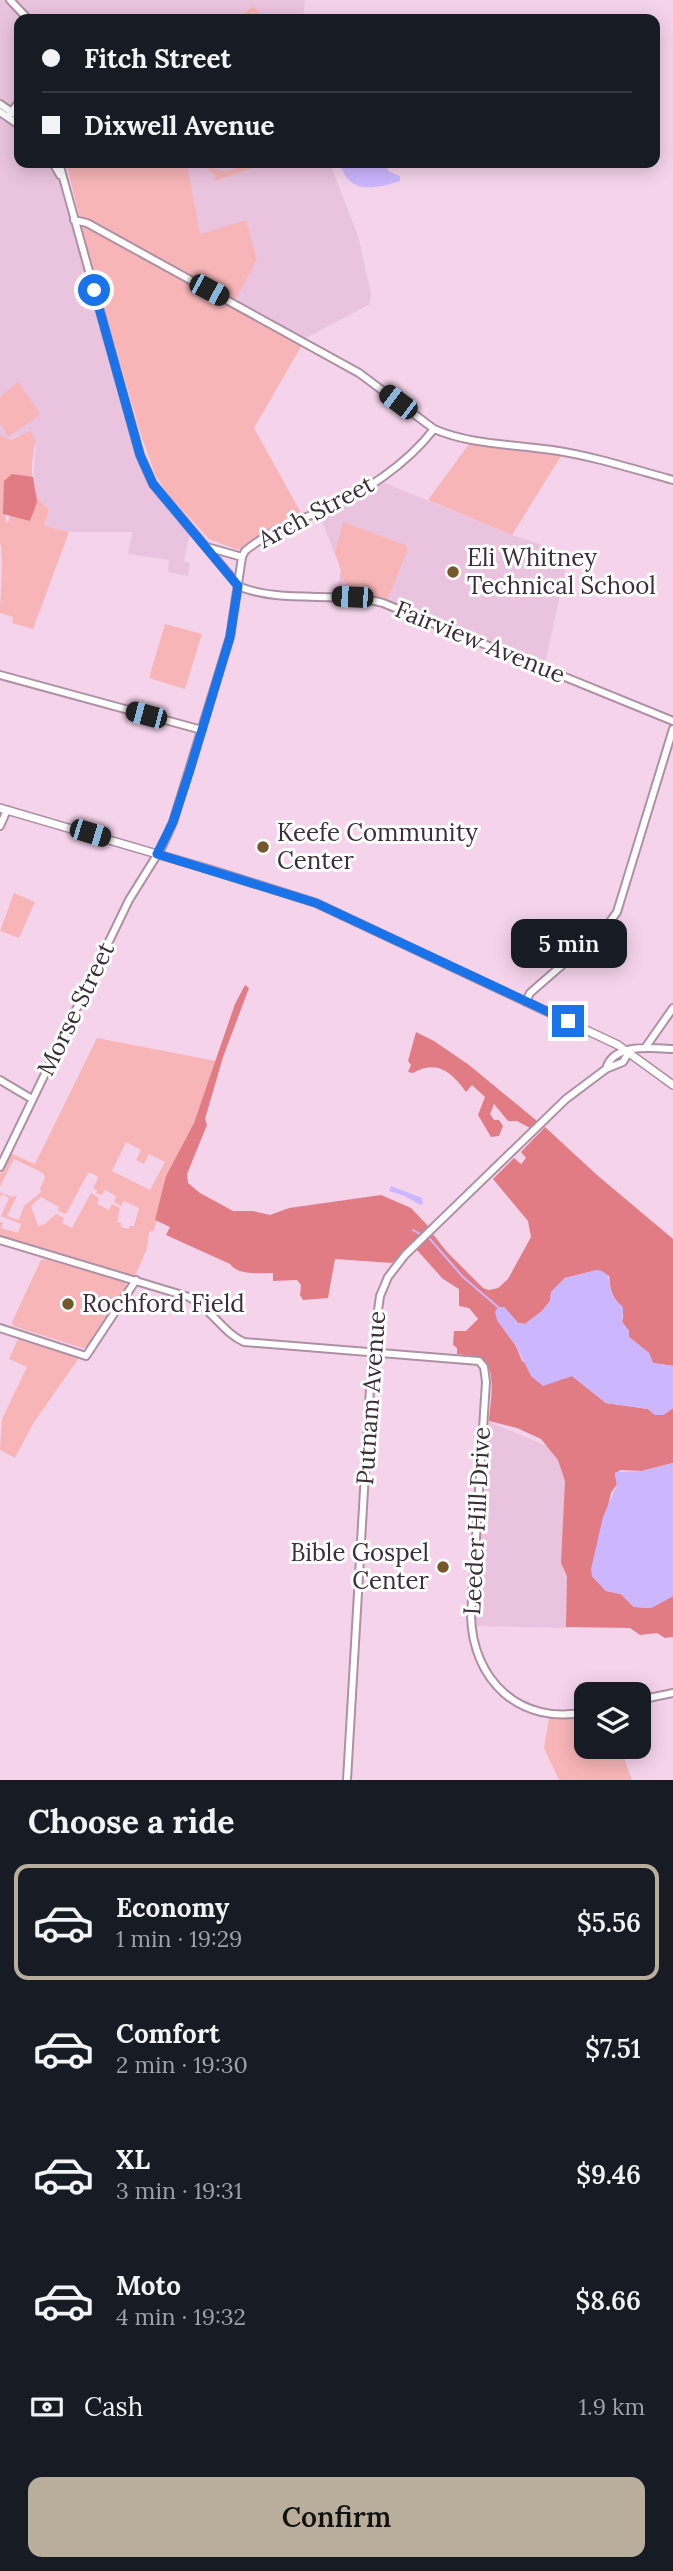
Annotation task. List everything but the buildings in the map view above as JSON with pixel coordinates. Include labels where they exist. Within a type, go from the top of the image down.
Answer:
[{"type":"main road","points":[[3,809],[316,903],[629,1052],[673,1085]]},
{"type":"street","points":[[10,0],[23,14]]},
{"type":"street","points":[[0,104],[13,113]]},
{"type":"street","points":[[0,112],[13,113]]},
{"type":"street","points":[[56,168],[68,193]]},
{"type":"street","points":[[60,168],[140,455],[153,484],[238,586]]},
{"type":"street","points":[[74,220],[88,223],[350,367],[434,429],[472,440],[569,453],[673,480]]},
{"type":"street","name":"Arch Street","points":[[157,854],[176,813],[230,637],[242,557],[253,544],[281,527],[333,505],[398,466],[409,458],[434,429]]},
{"type":"street","points":[[207,547],[242,557]]},
{"type":"street","name":"Fairview Avenue","points":[[238,586],[261,593],[357,597],[383,603],[673,721]]},
{"type":"street","points":[[0,675],[202,730]]},
{"type":"street","points":[[526,1002],[530,993],[582,950],[615,917],[673,729]]},
{"type":"street","points":[[0,826],[3,809]]},
{"type":"street","name":"Morse Street","points":[[0,1167],[132,896],[157,854]]},
{"type":"street","points":[[645,1048],[673,1008]]},
{"type":"street","points":[[629,1052],[645,1048],[673,1049]]},
{"type":"street","name":"Putnam Avenue","points":[[347,1780],[372,1354],[380,1296],[388,1277],[400,1261],[566,1099],[606,1069],[613,1056],[629,1052]]},
{"type":"street","points":[[0,1080],[32,1099]]},
{"type":"street","points":[[0,1240],[197,1301],[237,1339],[244,1342],[372,1354]]},
{"type":"street","points":[[0,1328],[86,1356],[136,1280]]},
{"type":"street","name":"Leeder Hill Drive","points":[[372,1354],[475,1360],[482,1364],[485,1382],[471,1615],[475,1652],[491,1679],[512,1699],[542,1712],[574,1713]]},
{"type":"street","points":[[651,1698],[673,1693]]},
{"type":"shaded area","points":[[0,0],[305,0],[304,14],[14,14],[14,168],[60,168],[140,455],[153,484],[191,529],[184,561],[190,563],[188,576],[168,572],[169,560],[128,554],[132,532],[69,532],[44,526],[49,509],[37,497],[33,483],[36,440],[17,435],[10,440],[0,435]]},
{"type":"shaded area","points":[[253,6],[260,14],[243,14]]},
{"type":"shaded area","points":[[67,168],[188,168],[200,234],[246,220],[257,260],[235,301],[306,338],[254,428],[301,513],[277,524],[238,550],[209,539],[167,493],[155,474],[141,435]]},
{"type":"shaded area","points":[[188,168],[332,168],[358,236],[371,293],[370,304],[306,338],[235,301],[257,260],[246,221],[200,235]]},
{"type":"shaded area","points":[[207,168],[223,171],[253,168],[215,181],[215,175]]},
{"type":"shaded area","points":[[342,168],[386,168],[400,176],[400,181],[364,187],[356,185]]},
{"type":"shaded area","points":[[18,382],[39,412],[38,416],[8,437],[0,423],[0,397]]},
{"type":"shaded area","points":[[30,431],[36,440],[32,478],[37,496],[49,509],[44,526],[69,532],[33,629],[12,623],[13,617],[0,613],[0,435],[10,440]],"holes":[[[4,489],[18,490],[8,522],[6,522]]]},
{"type":"shaded area","points":[[469,444],[561,456],[512,535],[428,500]]},
{"type":"shaded area","points":[[12,474],[33,477],[37,502],[30,521],[3,514],[4,481]]},
{"type":"shaded area","name":"Eli Whitney Technical School","points":[[382,482],[512,535],[569,554],[545,664],[387,600],[337,592],[341,570],[320,516],[340,508]]},
{"type":"shaded area","points":[[343,522],[405,545],[408,549],[387,600],[353,593],[340,575],[335,552]]},
{"type":"shaded area","points":[[165,624],[202,634],[185,689],[149,678]]},
{"type":"shaded area","points":[[14,893],[35,902],[19,938],[0,931]]},
{"type":"shaded area","points":[[245,985],[249,988],[223,1057],[205,1119],[207,1125],[187,1174],[188,1183],[200,1193],[233,1211],[253,1211],[270,1215],[289,1208],[381,1195],[411,1208],[429,1227],[392,1263],[335,1259],[328,1298],[303,1300],[300,1295],[301,1285],[297,1280],[273,1281],[273,1273],[250,1273],[234,1268],[166,1235],[170,1227],[155,1220],[166,1176],[194,1123],[235,1004]]},
{"type":"shaded area","points":[[416,1032],[469,1065],[537,1121],[530,1128],[517,1121],[508,1121],[494,1104],[490,1114],[503,1126],[499,1136],[491,1137],[478,1115],[485,1097],[472,1085],[466,1092],[450,1074],[437,1068],[408,1072],[411,1065],[408,1061]]},
{"type":"shaded area","points":[[97,1038],[216,1061],[194,1123],[166,1176],[154,1231],[149,1232],[147,1249],[135,1276],[0,1236],[0,1222],[3,1222],[1,1228],[18,1233],[21,1224],[1,1216],[9,1198],[2,1194],[0,1197],[0,1192],[12,1197],[17,1196],[7,1216],[19,1220],[24,1206],[41,1192],[45,1178],[43,1173],[14,1159],[0,1187],[0,1175],[10,1153],[35,1164]],"holes":[[[126,1142],[141,1150],[136,1160],[144,1164],[149,1154],[165,1162],[150,1190],[112,1171]],[[88,1173],[98,1178],[93,1188],[97,1190],[96,1193],[101,1195],[105,1190],[116,1196],[114,1202],[121,1206],[124,1201],[139,1208],[134,1226],[128,1229],[121,1227],[121,1223],[117,1222],[120,1208],[112,1204],[109,1210],[97,1204],[99,1198],[91,1193],[72,1228],[62,1223],[64,1218],[56,1214],[45,1224],[38,1226],[31,1206],[41,1197],[66,1214]]]},
{"type":"shaded area","points":[[545,1127],[673,1239],[673,1366],[653,1363],[649,1353],[629,1337],[629,1331],[622,1322],[622,1310],[612,1293],[609,1276],[597,1270],[565,1278],[551,1292],[550,1301],[542,1311],[525,1324],[518,1323],[504,1307],[497,1320],[516,1346],[522,1361],[563,1379],[572,1376],[606,1403],[648,1409],[655,1415],[663,1415],[673,1408],[673,1463],[642,1471],[620,1470],[615,1475],[617,1484],[611,1493],[592,1576],[606,1591],[621,1594],[634,1607],[651,1608],[673,1596],[673,1637],[665,1638],[657,1633],[640,1635],[630,1628],[566,1627],[567,1576],[561,1563],[565,1481],[558,1460],[541,1439],[517,1428],[489,1421],[492,1387],[490,1370],[481,1357],[457,1354],[457,1348],[453,1345],[454,1331],[466,1331],[478,1319],[469,1308],[459,1306],[459,1289],[443,1279],[416,1249],[432,1233],[483,1288],[498,1288],[508,1279],[531,1237],[528,1221],[493,1179],[514,1158],[521,1164],[526,1158],[521,1152]]},
{"type":"shaded area","points":[[391,1186],[422,1198],[423,1204],[389,1191]]},
{"type":"shaded area","name":"Rochford Field","points":[[41,1260],[125,1282],[127,1287],[87,1347],[82,1348],[13,1326],[12,1322]]},
{"type":"shaded area","points":[[597,1270],[607,1275],[613,1295],[623,1307],[622,1322],[629,1331],[629,1337],[649,1353],[653,1363],[673,1366],[673,1408],[663,1415],[655,1415],[648,1409],[606,1403],[572,1376],[543,1386],[531,1376],[516,1346],[497,1320],[495,1312],[498,1307],[504,1307],[518,1323],[525,1324],[542,1311],[550,1301],[551,1292],[565,1278]]},
{"type":"shaded area","points":[[18,1339],[79,1358],[34,1422],[15,1458],[0,1450],[2,1419],[27,1367],[9,1359]]},
{"type":"shaded area","points":[[485,1420],[571,1456],[569,1628],[475,1626]]},
{"type":"shaded area","points":[[673,1463],[673,1596],[651,1608],[634,1607],[621,1594],[606,1591],[592,1576],[591,1569],[603,1517],[617,1484],[615,1472],[642,1471]]},
{"type":"shaded area","points":[[549,1718],[574,1718],[574,1759],[624,1759],[632,1780],[559,1780],[544,1748]]},
{"type":"waterway","points":[[413,1230],[420,1234]]},
{"type":"waterway","points":[[430,1239],[463,1277],[498,1307]]},
{"type":"place","name":"Eli Whitney Technical School","points":[[453,572]]},
{"type":"place","name":"Keefe Community Center","points":[[263,847]]},
{"type":"place","name":"Rochford Field","points":[[68,1304]]},
{"type":"place","name":"Bible Gospel Center","points":[[443,1567]]},
{"type":"route","points":[[94,290],[140,455],[153,484],[238,586],[230,637],[190,770],[173,822],[157,854],[316,903],[568,1021]]}]
